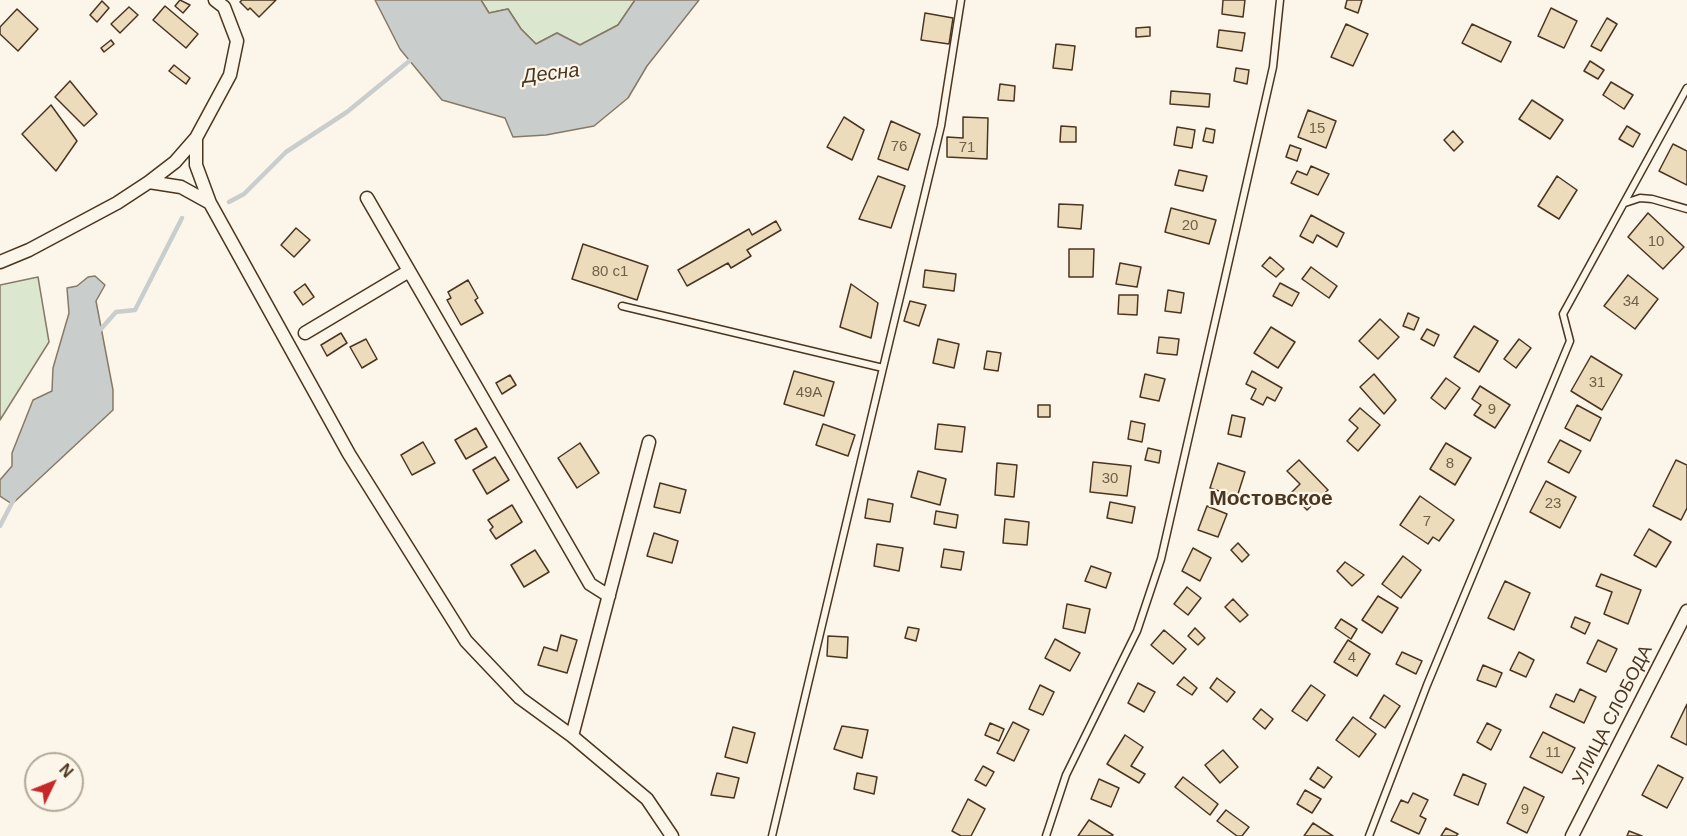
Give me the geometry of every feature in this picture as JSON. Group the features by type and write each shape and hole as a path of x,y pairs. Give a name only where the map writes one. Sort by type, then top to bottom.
{"street":[{"path":"0,262 98,213 149,182 175,162 196,138 230,75 237,41 224,8 215,0"},
{"path":"196,138 196,165 210,203 349,454 466,641 520,698 573,736 647,799 672,836"},
{"path":"149,182 181,188 210,203"},
{"path":"367,198 590,584 609,596"},
{"path":"305,333 409,271"},
{"path":"573,736 649,441"},
{"name":"УЛИЦА СЛОБОДА","path":"1572,836 1687,611"}],"lane":[{"path":"772,836 941,126 961,0"},
{"path":"1046,836 1065,775 1137,631 1161,559 1273,67 1280,0"},
{"path":"1369,836 1432,674 1570,341 1563,314 1687,88"},
{"path":"1621,206 1629,200 1640,198 1687,209"},
{"path":"622,306 882,368"}],"green space":[{"path":"481,0 635,0 618,25 580,45 557,33 536,44 521,29 508,9 489,13"},
{"path":"38,277 49,342 0,420 0,285"}],"water":[{"name":"Десна","path":"375,0 481,0 489,13 508,9 521,29 536,44 557,33 580,45 618,25 635,0 699,0 647,66 628,98 594,126 546,135 513,137 505,118 442,100 400,49"},
{"path":"95,276 105,285 96,301 113,390 113,410 12,504 0,496 0,480 12,466 12,453 33,400 52,391 53,368 69,313 67,288 77,286 88,277"}],"building":[{"path":"180,0 190,5 183,13 175,6"},
{"path":"242,0 276,0 259,17 240,2"},
{"path":"1223,0 1245,0 1243,17 1222,14"},
{"path":"1347,0 1362,0 1358,13 1345,8"},
{"path":"102,1 109,8 97,22 90,15"},
{"path":"165,6 198,34 186,48 153,20"},
{"path":"129,7 138,15 120,33 111,24"},
{"path":"1551,8 1577,21 1564,48 1538,36"},
{"path":"17,9 38,29 18,51 0,34 0,27"},
{"path":"925,13 953,18 949,44 921,40"},
{"path":"1607,18 1617,24 1601,51 1591,46"},
{"path":"1346,24 1368,34 1353,66 1331,57"},
{"path":"1472,24 1511,42 1501,62 1462,43"},
{"path":"1150,27 1150,36 1136,37 1136,28"},
{"path":"1219,30 1245,33 1242,51 1217,47"},
{"path":"111,40 114,44 104,52 101,48"},
{"path":"1056,44 1075,46 1072,70 1053,68"},
{"path":"1590,61 1604,70 1598,79 1584,71"},
{"path":"174,65 190,78 186,84 169,71"},
{"path":"1236,68 1249,70 1247,84 1234,81"},
{"path":"70,81 97,114 84,126 55,97"},
{"path":"1611,82 1633,95 1624,109 1603,95"},
{"path":"1000,84 1015,86 1014,101 998,100"},
{"path":"1171,91 1210,94 1209,107 1170,104"},
{"path":"1532,100 1563,120 1550,139 1519,119"},
{"path":"51,105 77,141 56,171 22,134"},
{"path":"1308,110 1336,121 1326,148 1298,137"},
{"path":"844,117 864,130 852,160 827,147"},
{"path":"963,117 988,118 987,159 947,157 947,137 963,138"},
{"path":"891,121 920,134 908,170 878,159"},
{"path":"1061,126 1076,127 1076,142 1060,142"},
{"path":"1627,126 1640,134 1633,147 1619,139"},
{"path":"1177,127 1195,130 1192,148 1174,145"},
{"path":"1206,128 1215,130 1213,143 1203,141"},
{"path":"1453,131 1463,142 1454,151 1444,140"},
{"path":"1673,144 1687,151 1687,185 1659,171"},
{"path":"1290,145 1301,149 1297,161 1286,157"},
{"path":"1311,166 1329,174 1318,195 1291,183 1297,171 1307,175"},
{"path":"1179,170 1207,176 1203,191 1175,185"},
{"path":"878,176 905,186 891,228 859,219"},
{"path":"1557,176 1577,190 1559,219 1538,206"},
{"path":"1059,204 1083,205 1081,229 1058,227"},
{"path":"1171,208 1216,220 1209,244 1165,232"},
{"path":"1648,213 1684,247 1663,269 1628,237"},
{"path":"1311,215 1344,233 1337,247 1317,235 1313,243 1300,236"},
{"path":"776,221 781,230 747,250 751,256 731,268 728,263 687,286 678,270 749,229 752,235"},
{"path":"296,228 310,240 294,257 281,245"},
{"path":"583,244 648,266 637,300 572,279"},
{"path":"1069,249 1094,249 1093,277 1069,277"},
{"path":"1270,257 1284,269 1276,277 1262,266"},
{"path":"1120,263 1141,267 1137,287 1116,284"},
{"path":"1311,267 1337,286 1329,298 1302,279"},
{"path":"925,270 956,274 954,291 923,287"},
{"path":"1628,275 1658,299 1635,329 1604,306"},
{"path":"468,280 478,298 475,300 483,313 461,325 447,300 451,298 448,292"},
{"path":"1280,283 1299,293 1292,306 1273,296"},
{"path":"305,284 314,297 303,305 294,292"},
{"path":"851,284 878,303 871,338 840,327"},
{"path":"1168,290 1184,293 1181,313 1165,311"},
{"path":"1119,295 1138,295 1137,315 1118,314"},
{"path":"910,301 926,305 919,326 904,321"},
{"path":"1408,313 1419,318 1414,330 1403,326"},
{"path":"1380,319 1399,337 1378,359 1359,341"},
{"path":"1474,326 1498,341 1479,372 1454,357"},
{"path":"1271,327 1295,342 1278,368 1254,353"},
{"path":"1427,329 1439,335 1434,346 1421,339"},
{"path":"341,333 347,343 327,356 321,345"},
{"path":"1159,337 1179,339 1177,355 1157,353"},
{"path":"366,339 377,359 362,368 350,347"},
{"path":"938,339 959,344 954,368 933,363"},
{"path":"1519,339 1531,348 1516,368 1504,359"},
{"path":"987,351 1001,353 998,371 984,369"},
{"path":"1591,356 1622,375 1602,410 1571,391"},
{"path":"794,371 834,382 824,416 784,404"},
{"path":"1252,371 1282,388 1275,401 1267,397 1263,405 1251,399 1256,389 1246,384"},
{"path":"1145,374 1165,379 1159,401 1140,397"},
{"path":"1374,374 1396,400 1384,414 1360,387"},
{"path":"510,375 516,385 502,394 496,383"},
{"path":"1446,378 1460,388 1445,409 1431,398"},
{"path":"1480,386 1510,405 1495,428 1474,415 1481,405 1472,399"},
{"path":"1038,405 1050,405 1050,417 1038,417"},
{"path":"1577,405 1601,418 1590,441 1565,428"},
{"path":"1360,408 1380,425 1358,451 1347,441 1358,428 1349,420"},
{"path":"1232,415 1245,418 1241,437 1228,434"},
{"path":"1131,421 1145,424 1142,442 1128,439"},
{"path":"823,424 855,435 848,456 816,445"},
{"path":"938,424 965,427 962,452 935,449"},
{"path":"476,428 487,447 466,459 455,440"},
{"path":"1560,440 1581,451 1569,473 1548,462"},
{"path":"423,442 435,463 412,475 401,455"},
{"path":"580,443 599,473 577,488 558,458"},
{"path":"1446,443 1471,458 1455,485 1430,469"},
{"path":"1148,448 1161,451 1159,463 1145,460"},
{"path":"495,457 509,480 487,494 473,470"},
{"path":"1299,460 1328,490 1307,510 1291,493 1300,484 1287,471"},
{"path":"1676,460 1687,465 1687,508 1681,520 1653,506"},
{"path":"1093,462 1131,466 1127,496 1090,492"},
{"path":"997,463 1017,465 1014,497 995,495"},
{"path":"1218,463 1245,472 1237,497 1210,488"},
{"path":"918,471 946,479 940,505 911,497"},
{"path":"1546,481 1576,497 1560,528 1530,512"},
{"path":"660,483 686,490 680,513 654,507"},
{"path":"1420,496 1454,520 1439,541 1433,537 1428,544 1400,525"},
{"path":"868,499 893,504 890,522 865,518"},
{"path":"1110,502 1135,507 1132,523 1107,518"},
{"path":"512,505 522,522 496,539 490,530 493,527 488,520"},
{"path":"1207,506 1227,514 1218,537 1198,530"},
{"path":"936,511 958,515 956,528 934,524"},
{"path":"1005,519 1029,522 1027,545 1003,543"},
{"path":"1649,529 1671,542 1656,567 1634,555"},
{"path":"654,533 678,541 672,563 647,556"},
{"path":"1238,543 1249,555 1242,562 1231,550"},
{"path":"877,544 903,548 899,571 874,566"},
{"path":"1193,548 1211,558 1200,581 1182,571"},
{"path":"944,549 964,552 961,570 941,567"},
{"path":"535,550 549,572 524,587 511,565"},
{"path":"1403,556 1421,570 1401,598 1382,584"},
{"path":"1345,562 1364,575 1352,586 1337,571"},
{"path":"1091,566 1111,573 1106,588 1085,581"},
{"path":"1601,574 1641,590 1628,624 1604,614 1612,592 1596,586"},
{"path":"1505,581 1530,593 1514,630 1488,618"},
{"path":"1187,587 1201,598 1188,615 1174,604"},
{"path":"1378,596 1398,608 1382,633 1362,620"},
{"path":"1233,599 1248,615 1240,622 1225,607"},
{"path":"1067,604 1090,609 1085,633 1063,628"},
{"path":"1575,617 1590,623 1585,634 1571,627"},
{"path":"1341,619 1357,629 1351,639 1335,628"},
{"path":"908,627 919,629 916,641 905,638"},
{"path":"1195,628 1205,638 1198,645 1188,636"},
{"path":"1164,630 1186,649 1173,664 1151,645"},
{"path":"561,635 577,640 567,673 538,665 544,647 557,651"},
{"path":"828,636 848,637 847,658 827,656"},
{"path":"1055,639 1080,653 1070,671 1045,658"},
{"path":"1348,640 1370,654 1357,676 1334,662"},
{"path":"1598,640 1617,649 1606,672 1587,663"},
{"path":"1402,652 1422,661 1416,674 1396,664"},
{"path":"1519,652 1534,660 1526,677 1510,670"},
{"path":"1483,665 1502,673 1496,687 1477,680"},
{"path":"1184,677 1197,688 1192,695 1177,685"},
{"path":"1217,678 1235,692 1227,702 1210,688"},
{"path":"1138,683 1155,692 1144,712 1128,703"},
{"path":"1040,685 1054,692 1043,715 1029,709"},
{"path":"1311,685 1325,695 1307,721 1292,711"},
{"path":"1580,689 1596,697 1584,723 1550,707 1556,694 1574,702"},
{"path":"1384,695 1400,706 1385,728 1370,718"},
{"path":"1687,704 1687,745 1671,737"},
{"path":"1261,709 1273,719 1265,729 1253,719"},
{"path":"1353,717 1376,734 1359,757 1336,740"},
{"path":"1013,722 1029,730 1014,761 997,753"},
{"path":"990,723 1004,729 999,741 985,735"},
{"path":"1487,723 1501,730 1491,750 1477,742"},
{"path":"842,726 868,730 862,758 834,749"},
{"path":"733,727 755,733 747,763 725,757"},
{"path":"1543,732 1575,748 1562,773 1530,757"},
{"path":"1125,735 1143,747 1131,766 1145,774 1139,783 1107,764"},
{"path":"1223,750 1238,767 1220,783 1205,765"},
{"path":"1658,765 1683,778 1667,808 1642,795"},
{"path":"983,766 994,772 986,786 975,780"},
{"path":"1318,767 1332,777 1324,788 1310,779"},
{"path":"717,773 739,778 734,798 711,795"},
{"path":"857,773 877,777 874,794 854,789"},
{"path":"1463,774 1486,784 1478,805 1454,795"},
{"path":"1183,777 1218,804 1210,815 1175,787"},
{"path":"1099,779 1119,788 1111,807 1091,799"},
{"path":"1524,787 1544,797 1527,833 1507,823"},
{"path":"1305,790 1321,799 1312,813 1297,804"},
{"path":"1413,793 1428,800 1420,816 1426,819 1419,834 1391,821 1401,800 1408,803"},
{"path":"968,799 985,809 971,836 961,836 952,831"},
{"path":"1226,810 1249,827 1242,836 1237,836 1217,821"},
{"path":"1089,820 1113,835 1078,836"},
{"path":"1313,823 1333,836 1304,836"},
{"path":"1446,828 1458,834 1441,836"},
{"path":"1629,831 1642,836 1627,836"}],"waterway":[{"path":"229,202 244,194 286,152 347,112 413,58"},
{"path":"100,330 116,312 135,310 182,218"},
{"path":"0,526 14,499"}],"district":[{"name":"Мостовское","path":"1271,499"}]}
